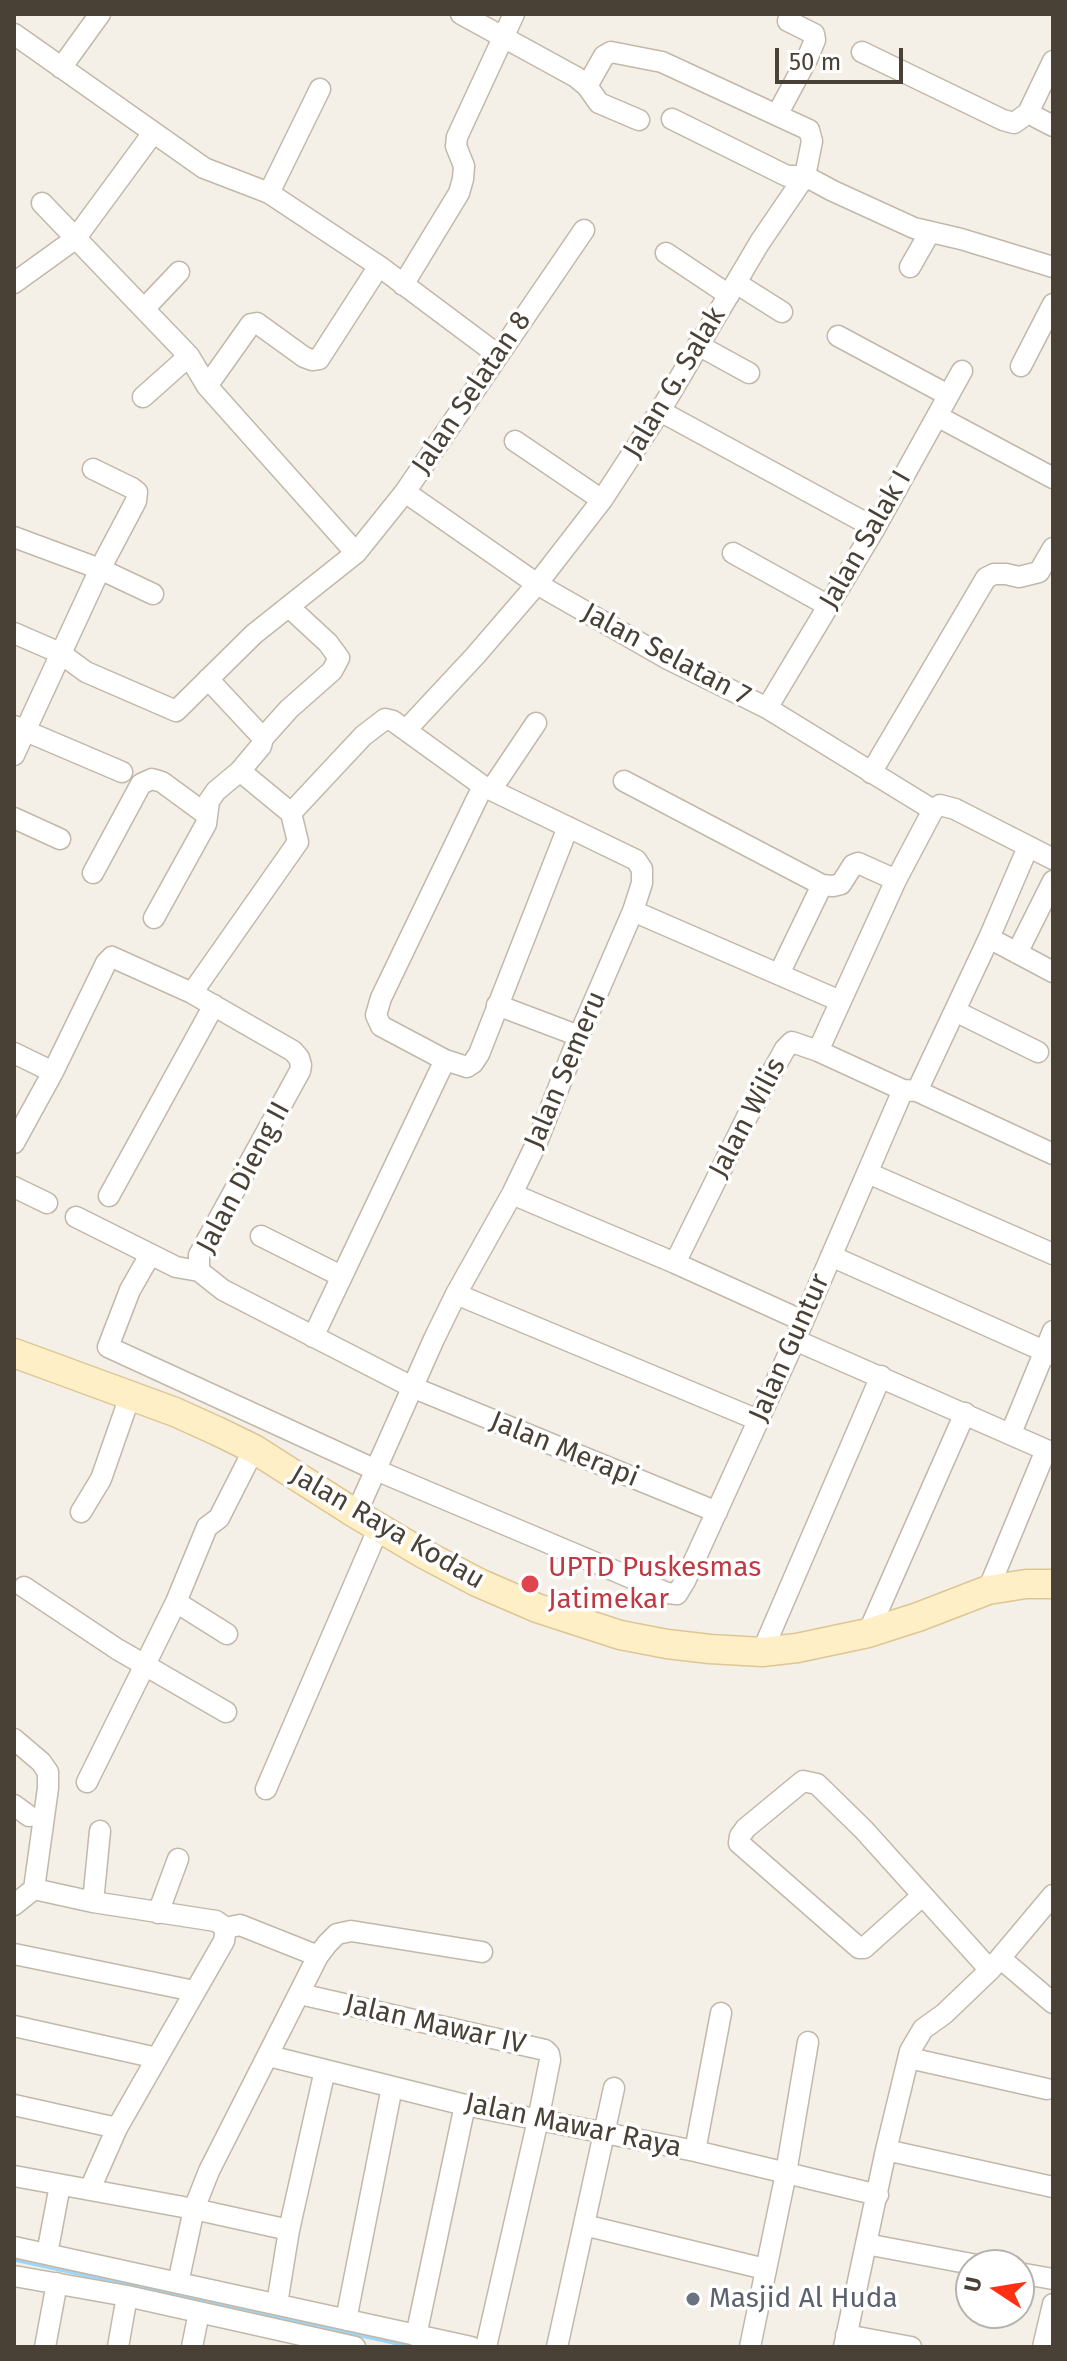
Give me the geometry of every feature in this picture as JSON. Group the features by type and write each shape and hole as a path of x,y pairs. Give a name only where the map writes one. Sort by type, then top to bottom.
{"street":[{"path":"61,68 100,14"},
{"path":"461,14 576,77 599,103 639,120"},
{"path":"403,285 459,193 464,166 456,146 457,137 514,14"},
{"path":"777,115 815,40 814,34 788,21"},
{"path":"14,34 204,168 269,193 379,266 498,355"},
{"path":"587,86 604,56 611,52 662,62 809,130 812,141 805,176"},
{"path":"862,52 1014,123 1028,113 1053,61"},
{"path":"269,193 320,89"},
{"path":"1028,113 1053,126"},
{"path":"672,119 787,176 805,176 903,223 1053,267"},
{"path":"14,283 75,239 153,133"},
{"name":"Jalan G. Salak","path":"406,730 537,584 602,500 660,411 760,242 805,176"},
{"path":"42,203 189,356 207,386 356,553"},
{"name":"Jalan Selatan 8","path":"60,653 86,672 176,711 254,634 356,553 405,492 584,230"},
{"path":"910,267 930,232"},
{"path":"666,253 782,312"},
{"path":"207,386 251,324 262,325 304,357 319,359 379,266"},
{"path":"144,309 179,272"},
{"path":"1021,366 1053,304"},
{"path":"838,336 948,395"},
{"path":"698,345 749,373"},
{"path":"143,397 189,356"},
{"name":"Jalan Salak I","path":"767,708 875,528 962,371"},
{"path":"660,411 875,528"},
{"path":"937,416 1053,478"},
{"path":"515,441 602,500"},
{"path":"14,755 20,728 136,501 137,492 132,488 93,469"},
{"name":"Jalan Selatan 7","path":"405,492 537,584 668,659 767,708 933,810"},
{"path":"14,537 100,569 153,594"},
{"path":"871,773 986,578 994,574 1019,577 1039,572 1053,548"},
{"path":"733,553 827,605"},
{"path":"154,918 185,858 202,833 209,801 216,791 240,771 261,746 263,738 289,709 332,671 339,658 328,643 289,607"},
{"path":"14,633 60,653"},
{"path":"208,679 263,738"},
{"path":"291,813 376,725 385,719 406,730"},
{"path":"536,723 487,788 381,998 376,1015 381,1026 445,1060 467,1067 473,1063 568,827"},
{"path":"20,728 122,772"},
{"name":"Jalan Semeru","path":"266,1789 368,1521 376,1470 456,1294 537,1142 642,883 642,869 636,860 487,788 406,730"},
{"path":"192,993 298,842 291,813 240,771"},
{"path":"93,873 141,784 152,779 162,782 207,815"},
{"path":"624,781 822,885 841,884 853,865 858,863 896,880"},
{"path":"818,1051 896,880 933,810 940,805 955,809 1053,859"},
{"path":"14,818 60,839"},
{"name":"Jalan Guntur","path":"376,1470 667,1593 677,1594 717,1512 868,1173 955,1011 1028,847"},
{"path":"1017,953 1053,881"},
{"path":"779,974 822,885"},
{"path":"633,911 840,1001"},
{"path":"989,938 1053,972"},
{"name":"Jalan Dieng II","path":"53,1072 106,963 112,957 192,993 293,1051 299,1058 300,1071 199,1255 199,1271 223,1290 412,1387"},
{"path":"109,1196 214,1005"},
{"path":"497,1005 579,1036"},
{"path":"955,1011 1038,1052"},
{"name":"Jalan Wilis","path":"675,1263 720,1169 785,1049 792,1042 1053,1154"},
{"path":"14,1053 53,1072 14,1143"},
{"path":"313,1337 445,1060"},
{"path":"868,1173 1053,1254"},
{"path":"14,1187 47,1203"},
{"path":"512,1194 675,1263 881,1376 1050,1451 988,1590"},
{"path":"76,1217 176,1267 199,1271"},
{"path":"261,1236 341,1276"},
{"path":"150,1255 130,1290 108,1347 376,1470"},
{"path":"831,1256 1049,1353"},
{"path":"456,1294 758,1420"},
{"path":"1011,1433 1049,1353 1053,1331"},
{"name":"Jalan Raya Kodau","path":"14,1353 175,1412 254,1449 368,1521 479,1583 537,1608 620,1635 667,1644 762,1652 868,1633 988,1590 1026,1584 1053,1584"},
{"path":"762,1652 881,1376"},
{"name":"Jalan Merapi","path":"412,1387 717,1512"},
{"path":"81,1512 101,1479 130,1396"},
{"path":"868,1633 965,1413"},
{"path":"87,1782 176,1602 207,1527 219,1518 254,1449"},
{"path":"24,1587 117,1649 226,1712"},
{"path":"176,1602 227,1634"},
{"path":"14,1739 48,1772 34,1889 14,1905"},
{"path":"922,1896 864,1948 859,1948 739,1843 741,1832 803,1781 817,1784 864,1830 922,1896 995,1964 1053,2003"},
{"path":"93,1902 100,1831"},
{"path":"158,1913 178,1859"},
{"path":"34,1889 93,1902 216,1921 226,1928 240,1925 318,1956"},
{"path":"911,2347 845,2341 910,2051 923,2029 944,2014 995,1964 1053,1895"},
{"path":"90,2189 117,2128 224,1941 226,1928"},
{"path":"178,2283 194,2209 209,2171 318,1956 337,1934 351,1931 482,1952"},
{"path":"14,1954 194,1991"},
{"name":"Jalan Mawar IV","path":"300,1994 545,2050 550,2060 538,2120"},
{"path":"695,2151 721,2013"},
{"path":"14,2026 157,2058"},
{"path":"750,2347 786,2173 808,2042"},
{"name":"Jalan Mawar Raya","path":"269,2056 465,2105 695,2151 878,2195"},
{"path":"909,2058 1047,2089"},
{"path":"277,2304 289,2230 325,2070"},
{"path":"346,2320 392,2087"},
{"path":"557,2347 614,2088"},
{"path":"14,2105 117,2128"},
{"path":"416,2336 465,2105"},
{"path":"486,2347 538,2120"},
{"path":"886,2150 1053,2187"},
{"path":"14,2176 289,2230"},
{"path":"47,2254 60,2185"},
{"path":"584,2225 765,2269"},
{"path":"866,2244 955,2261"},
{"path":"14,2247 471,2347"},
{"path":"14,2276 127,2296 355,2347"},
{"path":"45,2347 57,2283"},
{"path":"118,2347 127,2296"},
{"path":"1043,2347 1053,2304"},
{"path":"192,2347 199,2312"}],"waterway":[{"path":"14,2259 416,2347"}],"place":[{"name":"UPTD Puskesmas Jatimekar","path":"530,1584"},
{"name":"Masjid Al Huda","path":"693,2299"}]}
